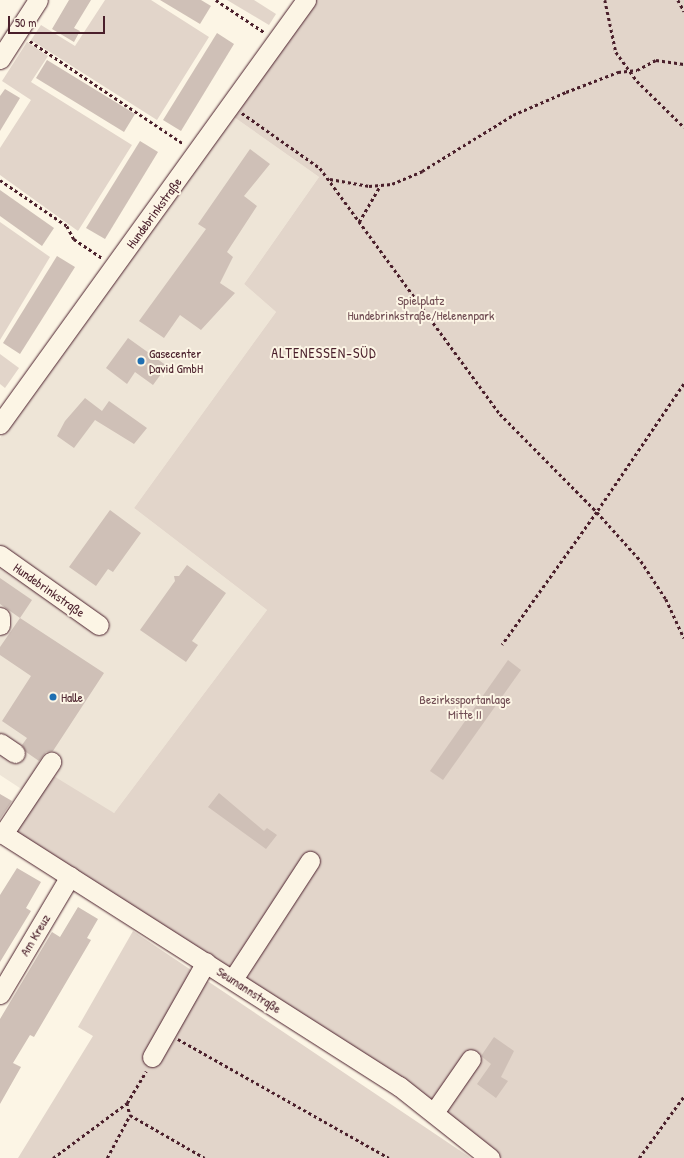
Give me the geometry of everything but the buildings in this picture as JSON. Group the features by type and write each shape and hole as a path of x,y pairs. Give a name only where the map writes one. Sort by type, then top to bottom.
{"street":[{"path":"0,59 38,0"},
{"name":"Hundebrinkstraße","path":"0,424 198,154 306,0"},
{"name":"Hundebrinkstraße","path":"0,555 99,625"},
{"path":"0,617 0,625"},
{"path":"2,833 51,762"},
{"name":"Seumannstraße","path":"2,833 233,979 435,1111 490,1158"},
{"path":"233,979 310,861"},
{"name":"Am Kreuz","path":"0,994 70,876"},
{"path":"152,1057 206,962"},
{"path":"435,1111 470,1059"}],"path":[{"path":"216,0 277,41"},
{"path":"604,0 610,34 616,52 631,71 684,126"},
{"path":"678,0 684,12"},
{"path":"18,33 198,154"},
{"path":"330,179 380,186 422,171 513,115 618,72 631,71 656,60 684,64"},
{"path":"232,106 320,168 330,179 359,223 500,414 597,512 645,567 684,638"},
{"path":"0,180 67,226 74,239 115,266"},
{"path":"359,223 380,186"},
{"path":"502,645 597,512 684,384"},
{"path":"165,1032 389,1158"},
{"path":"53,1158 127,1103 152,1057"},
{"path":"639,1158 684,1096"},
{"path":"107,1158 130,1115 127,1103"},
{"path":"130,1115 205,1158"}],"shaded area":[{"path":"231,115 319,177 244,284 276,312 134,508 267,610 114,813 26,792 0,775 0,438"}],"green space":[{"path":"105,0 151,0 209,37 157,120 31,40 41,25 75,46"},
{"path":"227,0 254,0 276,14 269,25"},
{"path":"309,0 684,0 684,1158 493,1158 11,837 52,775 114,813 267,610 134,508 276,312 244,284 319,177 231,115"},
{"path":"27,42 48,56 31,82 132,145 78,231 0,175 0,148 31,100 2,81"},
{"path":"0,222 50,257 0,340"},
{"path":"0,354 19,368 5,388 0,384"},
{"path":"133,931 470,1158 18,1158 93,1036 78,1027"}],"place":[{"name":"Gasecenter David GmbH","path":"141,361"},
{"name":"Halle","path":"53,697"}],"district":[{"name":"ALTENESSEN-SÜD","path":"324,353"}],"park label":[{"name":"Spielplatz Hundebrinkstraße/Helenenpark","path":"421,308"},
{"name":"Bezirkssportanlage Mitte II","path":"465,708"}]}
